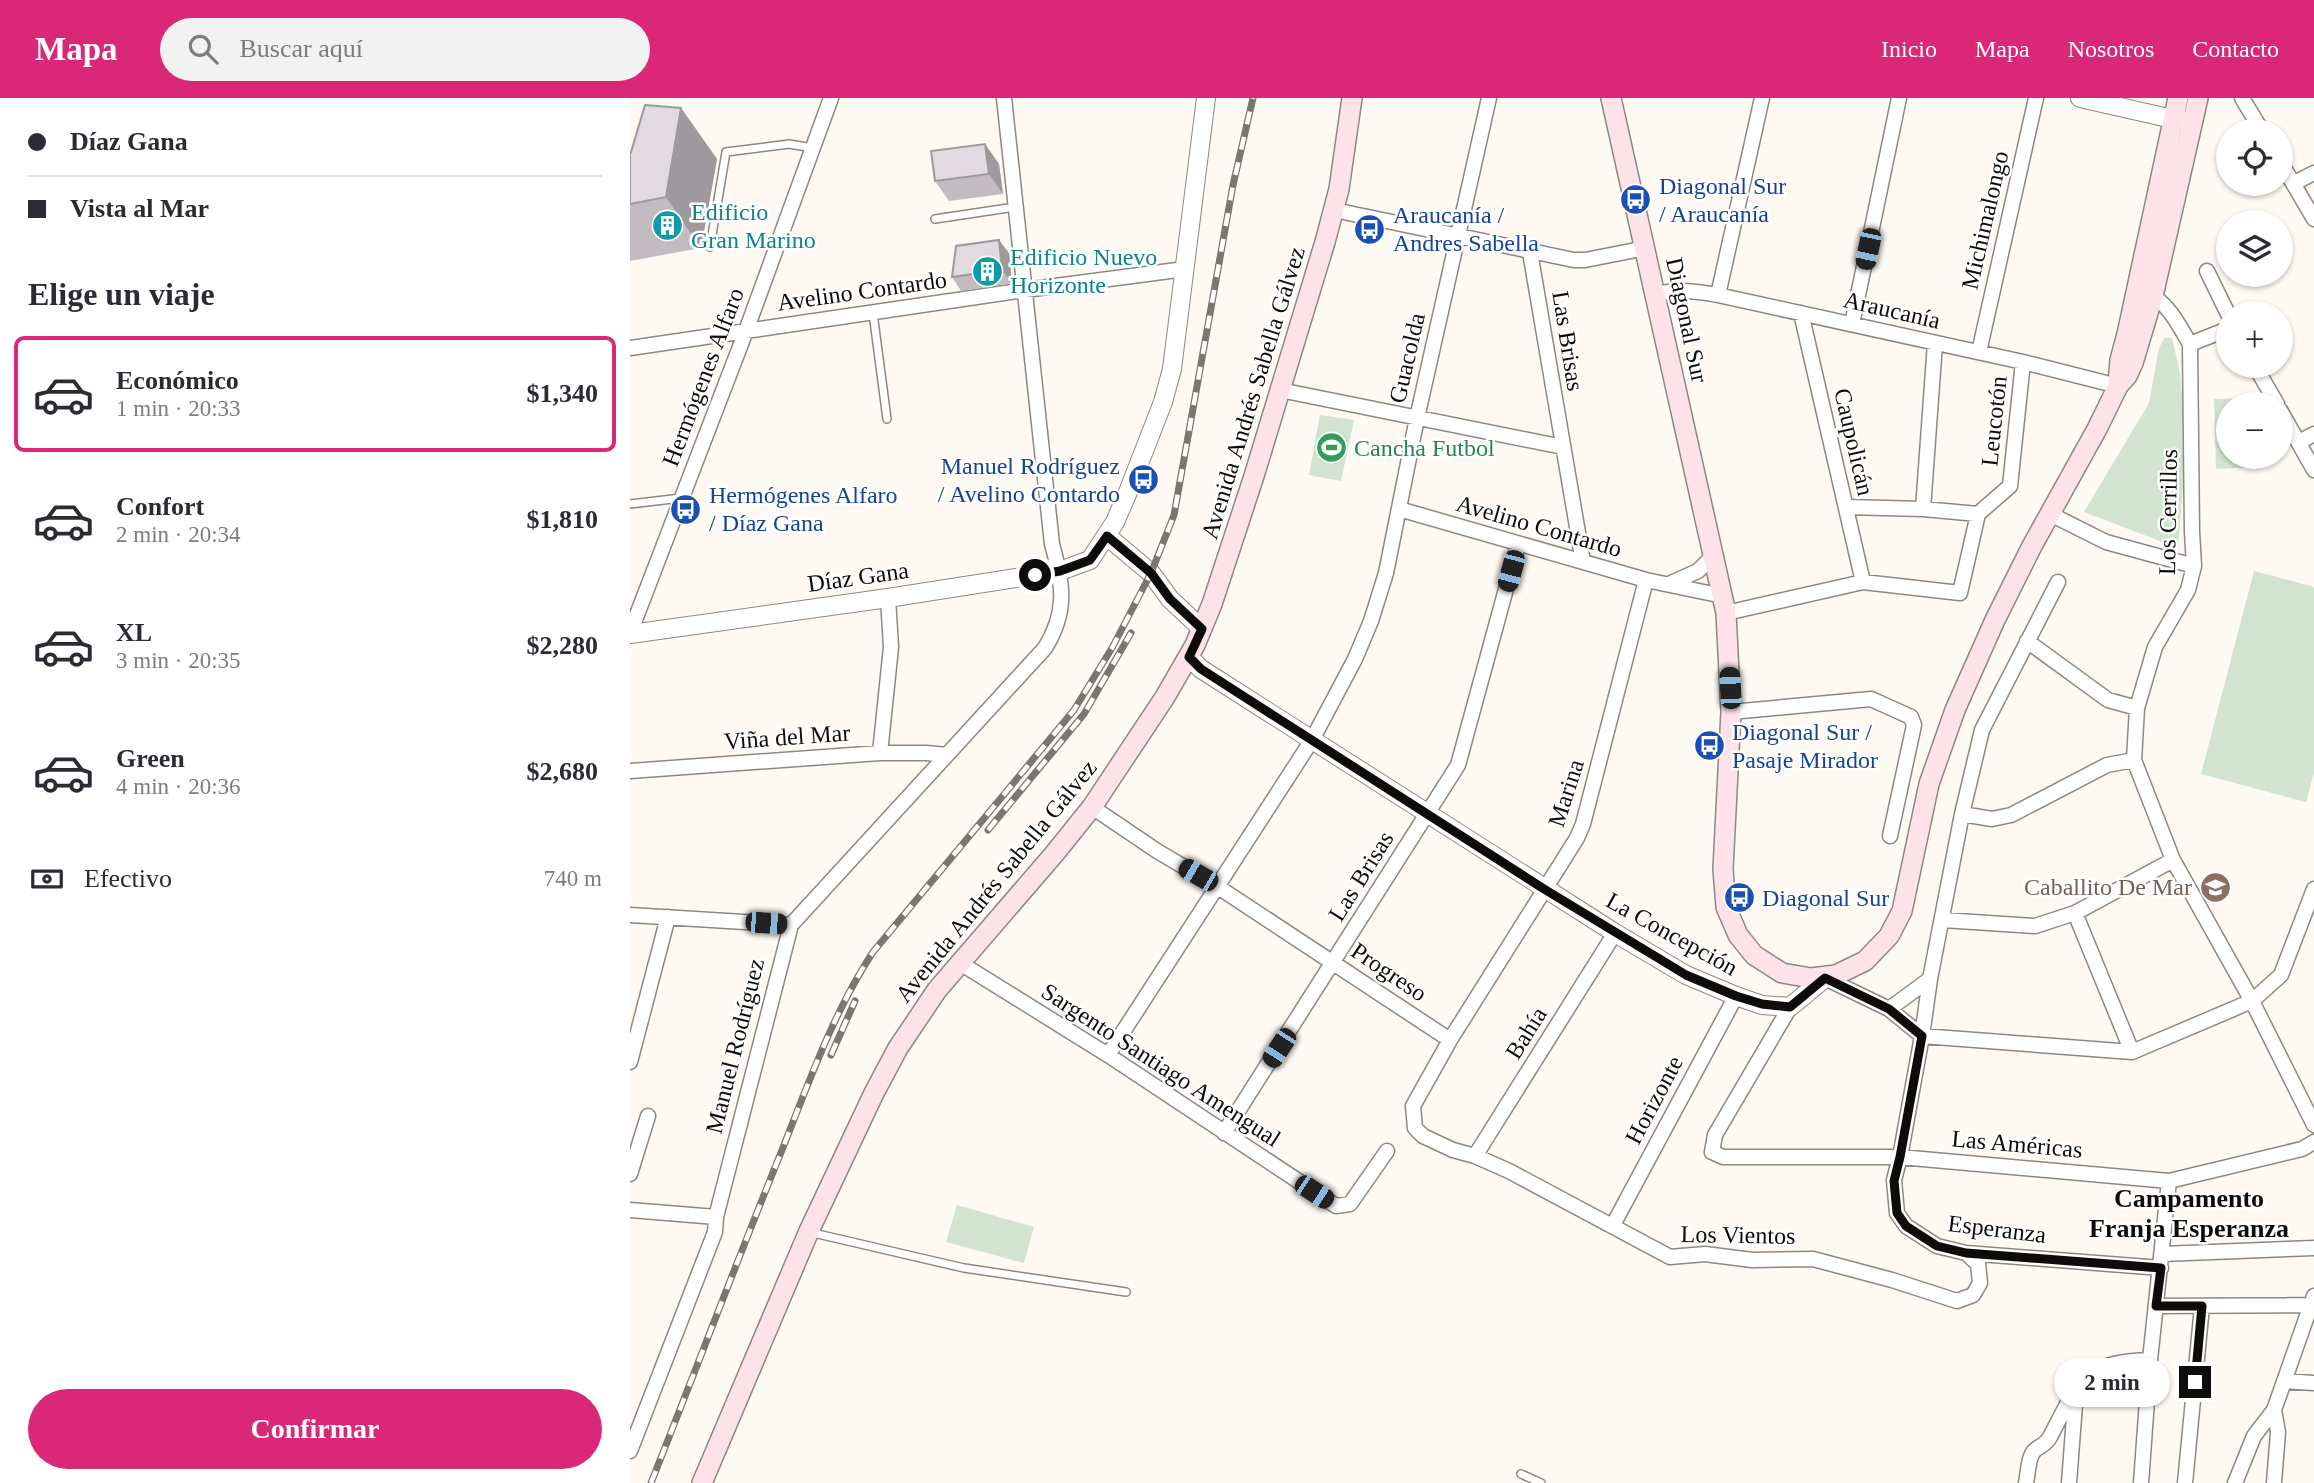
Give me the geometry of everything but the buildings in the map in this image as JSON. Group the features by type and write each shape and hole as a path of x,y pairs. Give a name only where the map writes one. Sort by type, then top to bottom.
{"main road":[{"name":"Avenida Andrés Sabella Gálvez","path":"702,1483 809,1231 887,1068 911,1027 960,962 1092,807 1189,657 1202,629 1254,475 1334,210 1352,98"},
{"name":"Diagonal Sur","path":"1611,98 1725,605 1731,712 1723,887 1726,907 1734,926 1754,954 1782,973 1825,978"},
{"path":"1825,978 1847,972 1865,961 1882,945 1895,926 1906,899 1929,784 1944,738 1995,620 2118,386 2133,363 2178,98"},
{"path":"2145,293 2198,98"}],"street":[{"name":"Hermógenes Alfaro","path":"630,633 746,331 831,98"},
{"name":"Manuel Rodríguez","path":"630,1451 715,1232 716,1217 791,925 1045,648 1054,634 1063,595 1060,571 1052,544 1004,98"},
{"path":"1202,629 1170,599 1151,573 1107,536 1128,492 1163,402 1172,369 1206,98"},
{"name":"Guacolda","path":"1108,1055 1312,740 1355,659 1371,621 1386,573 1417,418 1489,98"},
{"path":"1718,295 1762,98"},
{"path":"1852,324 1899,98"},
{"name":"Michimalongo","path":"1979,352 2036,98"},
{"path":"2080,98 2192,124"},
{"path":"2242,98 2255,119"},
{"path":"2314,173 2294,183 2314,219"},
{"path":"1334,210 1531,253 1585,260 1646,248"},
{"name":"Las Brisas","path":"1531,253 1583,562"},
{"name":"Avelino Contardo","path":"630,348 1185,269"},
{"path":"2207,271 2222,301"},
{"name":"Araucanía","path":"1656,294 1691,290 1718,295 2023,362 2118,386"},
{"path":"2145,293 2173,317 2190,344 2216,334"},
{"name":"Caupolicán","path":"1801,313 1863,582"},
{"path":"1923,509 1935,343"},
{"name":"Los Cerrillos","path":"2190,344 2194,566 2188,590 2155,647 2137,708 2134,760 2174,860 2252,1001 2314,1125"},
{"name":"Leucotón","path":"1978,514 2010,486 2023,362"},
{"path":"1280,390 1563,447"},
{"path":"2293,432 2314,470"},
{"path":"2299,442 2314,434"},
{"path":"1846,507 1978,514"},
{"name":"Avelino Contardo","path":"1399,509 1518,545 1668,584 1725,605 1863,582 1961,593 1978,514"},
{"path":"2050,514 2106,542 2194,566"},
{"name":"Díaz Gana","path":"630,633 888,598 1060,571 1090,560 1107,536"},
{"name":"Las Brisas","path":"1224,1133 1458,765 1518,545"},
{"path":"1668,584 1692,575 1714,555"},
{"name":"Marina","path":"1413,1107 1450,1040 1577,838 1588,811 1646,580"},
{"path":"1900,1157 1930,979 1962,814 1982,730 2058,582"},
{"path":"880,754 891,646 888,598"},
{"path":"2026,641 2108,699 2137,708"},
{"name":"La Concepción","path":"1189,657 1201,669 1544,889 1686,975 1736,996 1762,1004 1790,1007"},
{"path":"1731,712 1871,699 1911,718 1914,725 1890,836"},
{"name":"Viña del Mar","path":"630,771 880,754 947,755"},
{"path":"1962,814 1992,819 2011,815 2107,765 2134,760"},
{"name":"Progreso","path":"1092,807 1450,1040"},
{"path":"1943,920 2035,926 2075,913 2174,860"},
{"path":"1790,1007 1825,978 1889,1009 1922,1036 2132,1052 2252,1001 2281,975 2314,889"},
{"path":"2075,913 2132,1052"},
{"path":"630,915 791,925"},
{"path":"630,1062 668,917"},
{"name":"Bahía","path":"1475,1156 1615,933"},
{"name":"Sargento Santiago Amengual","path":"960,962 1108,1055 1336,1206 1350,1204 1387,1151"},
{"path":"1889,1009 1930,979"},
{"name":"Horizonte","path":"1613,1225 1736,996"},
{"name":"Las Américas","path":"1790,1007 1716,1135 1712,1153 1723,1157 1900,1157 2169,1181 2302,1149 2314,1142"},
{"name":"Los Vientos","path":"1413,1107 1415,1128 1423,1136 1453,1150 1475,1156 1613,1225 1670,1257 1704,1254 1752,1260 1813,1259 1957,1301 1973,1294 1980,1283 1978,1264 1966,1253"},
{"path":"630,1174 648,1116"},
{"name":"Esperanza","path":"1900,1157 1894,1181 1897,1213 1906,1226 1937,1246 1966,1253 2162,1261 2314,1248"},
{"path":"2141,1483 2150,1360 2169,1181"},
{"path":"630,1210 716,1217"},
{"path":"2156,1306 2312,1301 2274,1410 2254,1436 2235,1483"},
{"path":"2185,1483 2202,1306"},
{"path":"2026,1483 2035,1450 2049,1441 2064,1407 2087,1376 2105,1366 2124,1361 2150,1360"},
{"path":"2284,1381 2314,1383"},
{"path":"2069,1483 2076,1391"},
{"path":"2274,1410 2278,1432 2274,1483"}],"lane":[{"path":"710,247 726,152 789,144 813,148"},
{"path":"936,219 1016,207"},
{"path":"873,312 887,419"},
{"path":"630,504 682,498"},
{"path":"809,1231 964,1268 1126,1292"},
{"path":"1521,1474 1541,1483"}],"green space":[{"path":"2164,338 2172,338 2180,373 2186,449 2178,548 2084,512 2149,403 2159,348"},
{"path":"2214,399 2216,399 2216,469"},
{"name":"Cancha Futbol","path":"1320,415 1354,420 1341,481 1309,475"},
{"path":"2254,571 2314,587 2314,773 2306,802 2201,774"},
{"path":"957,1205 1034,1227 1024,1263 946,1242"}],"railway":[{"path":"651,1483 812,1074 859,975 873,952 1074,710 1112,648 1151,573 1174,515 1233,185 1253,98"},
{"path":"988,830 1084,714 1131,633"},
{"path":"831,1055 855,1001"}],"place":[{"name":"Diagonal Sur / Araucanía","path":"1636,200"},
{"name":"Edificio Gran Marino","path":"668,226"},
{"name":"Araucanía / Andres Sabella","path":"1370,229"},
{"name":"Edificio Nuevo Horizonte","path":"987,271"},
{"name":"Cancha Futbol","path":"1331,448"},
{"name":"Manuel Rodríguez / Avelino Contardo","path":"1143,480"},
{"name":"Hermógenes Alfaro / Díaz Gana","path":"686,509"},
{"name":"Diagonal Sur / Pasaje Mirador","path":"1709,746"},
{"name":"Caballito De Mar","path":"2215,887"},
{"name":"Diagonal Sur","path":"1739,898"}],"district":[{"name":"Campamento Franja Esperanza","path":"2189,1213"}],"route":[{"path":"1035,575 1060,571 1090,560 1107,536 1151,573 1170,599 1202,629 1189,657 1201,669 1615,933 1686,975 1762,1004 1790,1007 1825,978 1889,1009 1922,1036 1894,1181 1897,1213 1906,1226 1937,1246 1966,1253 2161,1268 2156,1306 2202,1306 2195,1382"}]}
